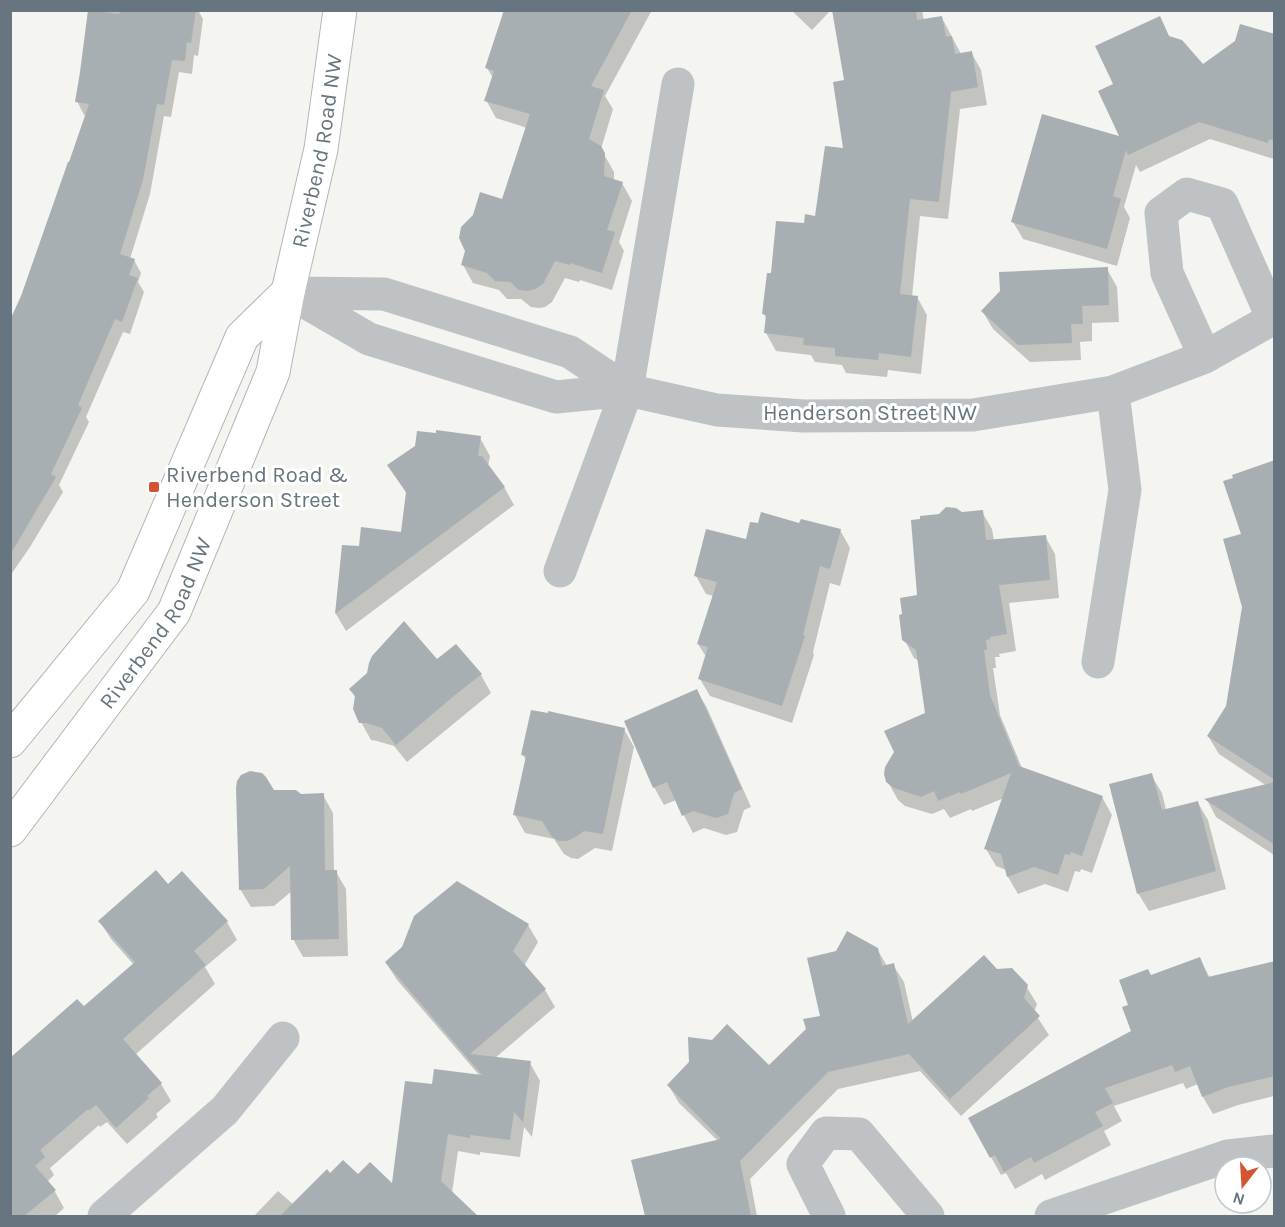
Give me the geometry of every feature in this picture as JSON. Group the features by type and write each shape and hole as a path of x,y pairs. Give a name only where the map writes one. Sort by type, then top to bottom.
{"main road":[{"name":"Riverbend Road NW","path":"10,830 174,612 273,372 288,292 321,149 340,10"},
{"name":"Riverbend Road NW","path":"10,741 134,591 242,337 288,292"}],"street":[{"path":"560,570 627,390 678,84"},
{"name":"Henderson Street NW","path":"288,292 369,339 556,397 627,390 717,410 804,416 973,415 1113,392 1205,357 1274,319 1222,204 1187,194 1161,213 1167,273 1205,357"},
{"name":"Henderson Street NW","path":"288,292 384,294 570,352 627,390"},
{"path":"1098,662 1125,490 1113,392"},
{"path":"104,1216 225,1110 283,1038"},
{"path":"829,1216 803,1164 826,1133 860,1134 928,1216"},
{"path":"1050,1216 1228,1156 1275,1151"}],"building":[{"path":"88,10 119,14 120,10 196,10 191,43 187,42 185,61 172,60 164,105 157,104 143,180 120,254 135,259 129,275 138,278 122,322 115,319 78,405 82,408 51,474 56,477 10,555 10,320 21,296 89,104 75,102"},
{"path":"504,10 632,10 591,86 604,90 589,139 601,146 605,153 604,176 623,182 607,230 615,232 602,273 555,261 543,284 528,291 519,290 510,282 495,281 487,273 461,265 465,251 459,238 461,227 473,215 480,192 502,199 530,114 484,101 494,71 485,68"},
{"path":"832,10 916,10 917,20 942,16 946,37 952,36 955,54 972,51 978,87 951,92 939,202 910,199 900,294 918,296 911,357 879,353 878,360 835,356 835,348 803,345 804,338 764,333 766,315 762,314 767,273 771,273 776,221 804,223 805,214 815,216 825,146 843,148 833,82 844,80"},
{"path":"1160,16 1169,36 1182,40 1203,64 1235,41 1240,24 1275,34 1275,141 1269,139 1268,143 1199,122 1128,155 1126,150 1113,196 1121,199 1107,249 1011,222 1042,114 1119,136 1098,91 1113,84 1095,46"},
{"path":"1108,267 1109,305 1082,306 1083,324 1071,324 1072,343 1018,345 981,311 1000,291 999,272"},
{"path":"436,430 481,436 478,456 482,456 505,487 335,614 342,545 359,546 361,527 401,532 406,492 387,465 415,446 417,431 436,433"},
{"path":"1275,460 1275,780 1207,736 1226,706 1242,607 1223,539 1241,534 1223,481 1233,478 1232,475"},
{"path":"946,507 956,508 962,512 983,510 986,540 1046,535 1050,580 999,585 1007,634 990,637 986,640 987,650 984,650 990,695 1019,766 1103,796 1082,856 1071,852 1070,855 1065,854 1058,875 1034,867 1007,877 1001,854 984,849 1011,773 938,801 934,791 921,797 894,788 886,782 885,767 894,752 884,731 925,713 916,650 902,640 899,615 902,614 900,598 917,595 911,520 920,519 920,516 939,514"},
{"path":"761,512 799,523 801,519 841,529 830,569 820,566 803,635 805,636 782,706 698,679 708,647 697,644 717,582 694,576 706,529 746,539 750,522 758,523"},
{"path":"404,621 437,659 456,644 482,674 396,745 382,728 359,723 353,709 355,696 349,689 367,673 372,656"},
{"path":"697,689 742,789 734,793 728,814 716,818 693,811 682,816 667,782 653,788 624,721"},
{"path":"531,710 548,713 548,711 625,728 603,834 584,831 567,841 559,841 552,837 542,821 513,815 526,756 521,755"},
{"path":"250,771 262,773 274,790 296,790 301,794 324,793 325,870 337,870 339,939 291,940 290,866 264,889 239,890 236,788 241,775"},
{"path":"1152,773 1162,810 1198,801 1216,871 1137,894 1109,784"},
{"path":"1275,782 1275,845 1204,799"},
{"path":"156,870 168,884 182,871 228,921 194,951 206,965 123,1039 162,1083 116,1128 96,1105 88,1109 40,1150 45,1157 35,1166 56,1190 24,1216 10,1216 10,1058 77,999 84,1006 135,962 98,921"},
{"path":"457,881 529,924 513,951 546,989 470,1054 531,1061 523,1122 514,1112 510,1140 470,1135 470,1138 448,1134 441,1181 478,1216 280,1216 327,1169 330,1173 343,1160 358,1174 370,1162 392,1183 405,1081 432,1084 434,1069 482,1075 385,962 402,947 414,916"},
{"path":"847,931 878,948 882,966 894,963 908,1024 984,955 997,969 1012,968 1028,985 1024,998 1040,1016 950,1099 909,1054 828,1072 740,1161 751,1216 645,1216 631,1160 721,1139 667,1085 689,1062 688,1037 712,1040 727,1024 769,1065 806,1029 803,1019 820,1016 807,958 836,951"},
{"path":"1200,957 1208,977 1275,961 1275,1076 1228,1087 1202,1097 1190,1066 1175,1072 1172,1065 1105,1088 1113,1103 1095,1112 1103,1126 1034,1163 1031,1157 1004,1172 995,1155 990,1158 968,1118 1131,1031 1122,1007 1128,1005 1119,980 1148,969 1151,975"}],"place":[{"name":"Riverbend Road & Henderson Street","path":"154,487"}]}
